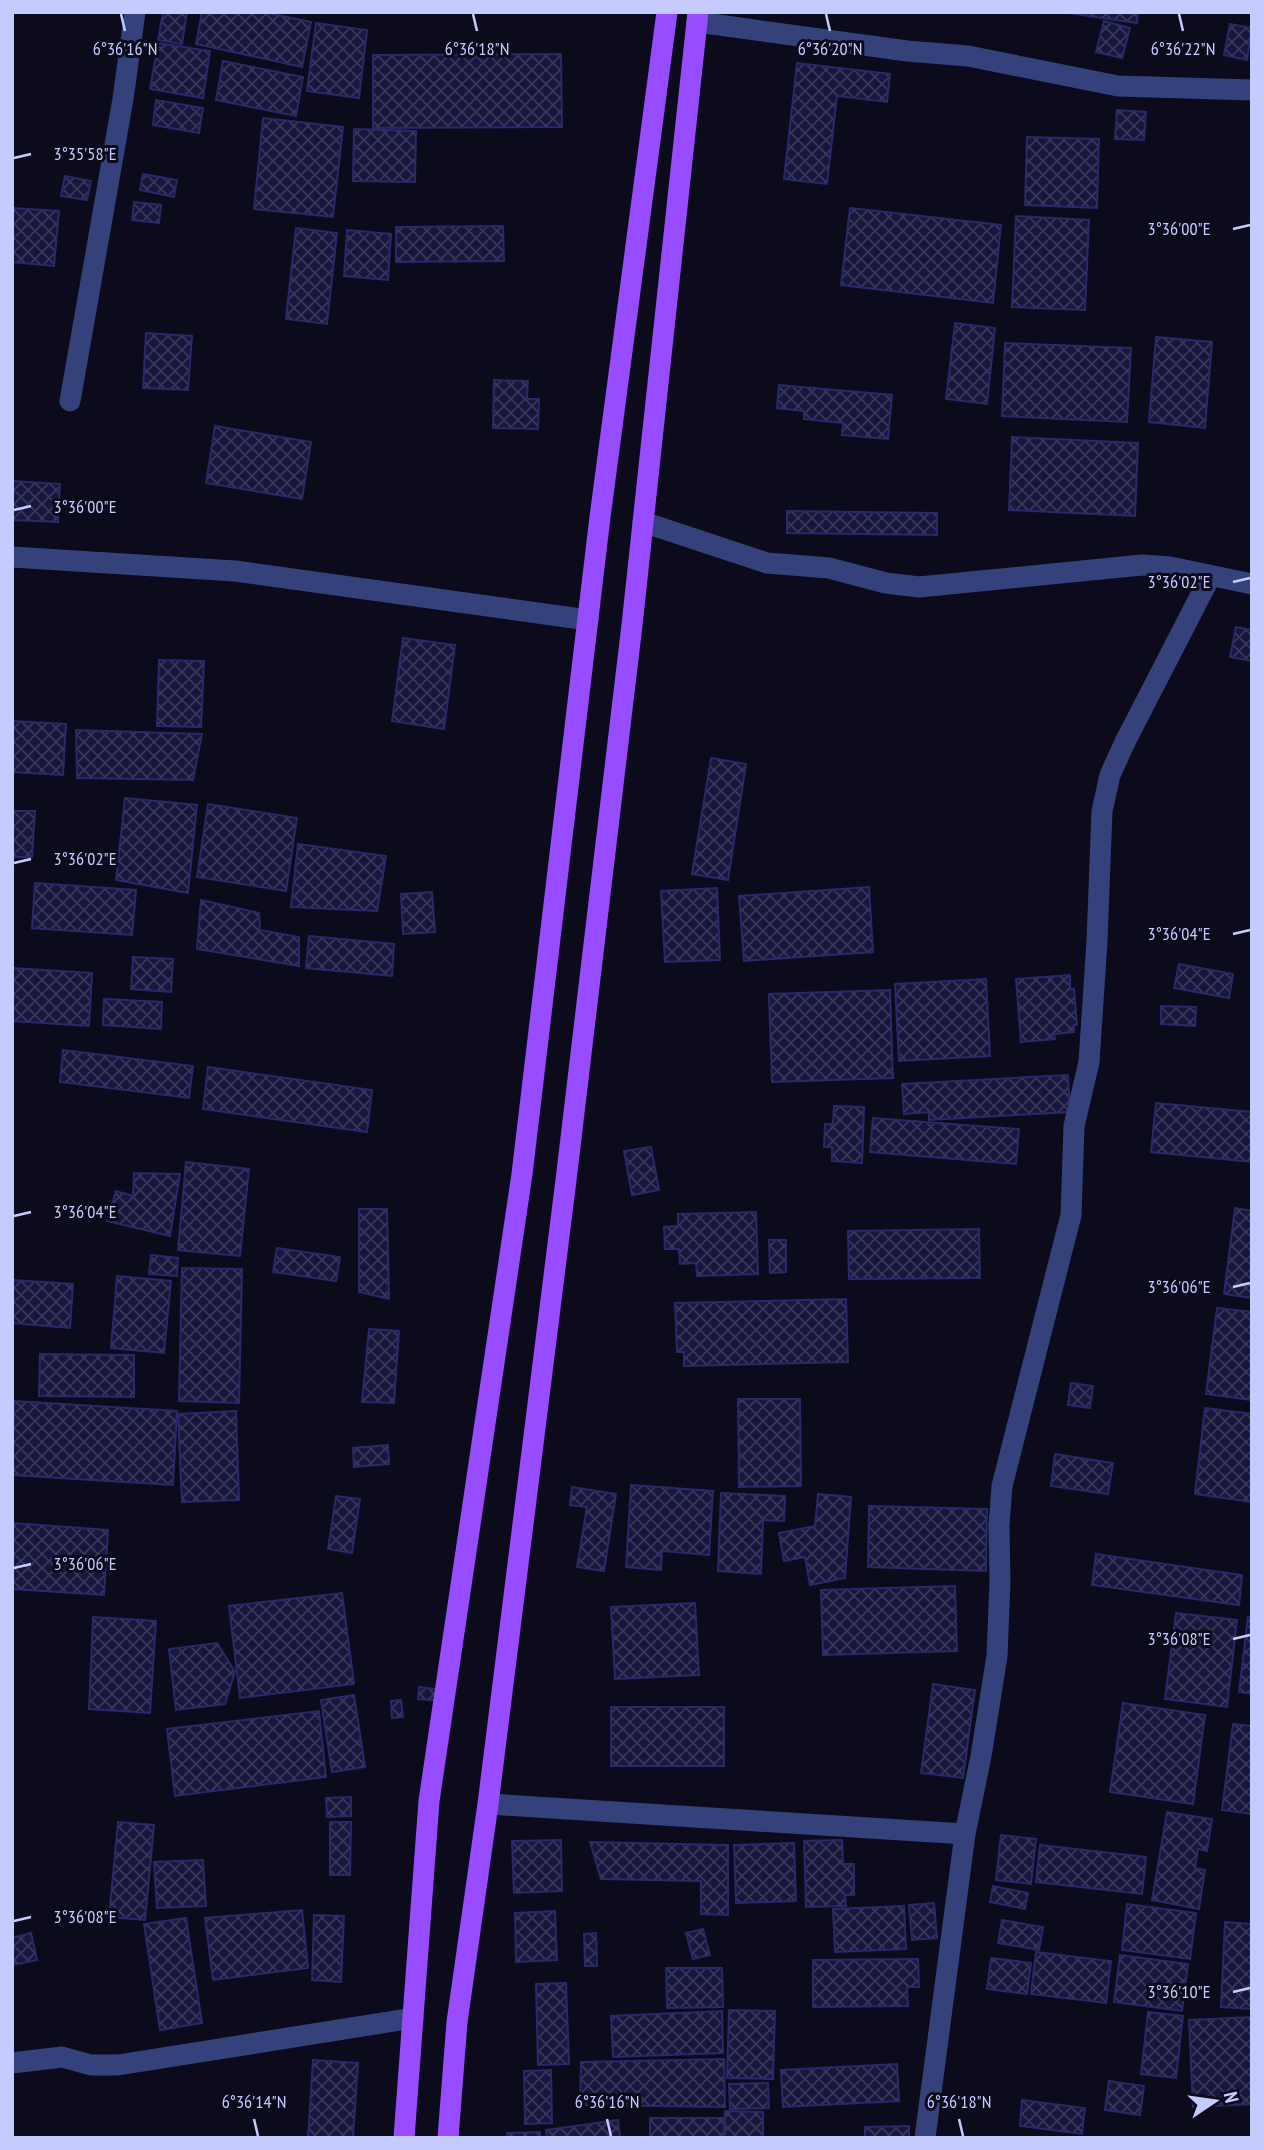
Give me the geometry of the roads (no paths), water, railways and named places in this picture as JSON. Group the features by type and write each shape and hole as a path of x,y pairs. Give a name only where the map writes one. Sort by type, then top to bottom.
{"main road":[{"path":"404,2138 429,1801 522,1174 601,503 667,12"},
{"path":"448,2138 457,2022 488,1804 565,1194 643,522 697,17"}],"street":[{"path":"70,401 123,99 135,12"},
{"path":"697,17 907,51 968,56 1118,86 1252,90"},
{"path":"643,522 767,563 829,568 886,583 919,587 1142,565 1170,567 1252,584"},
{"path":"12,557 235,571 588,620"},
{"path":"925,2138 965,1834 981,1756 996,1656 1002,1486 1071,1215 1074,1126 1091,1035 1102,811 1110,775 1125,742 1210,577"},
{"path":"488,1804 965,1834"},
{"path":"12,2063 62,2057 91,2065 118,2065 413,2018"}]}
